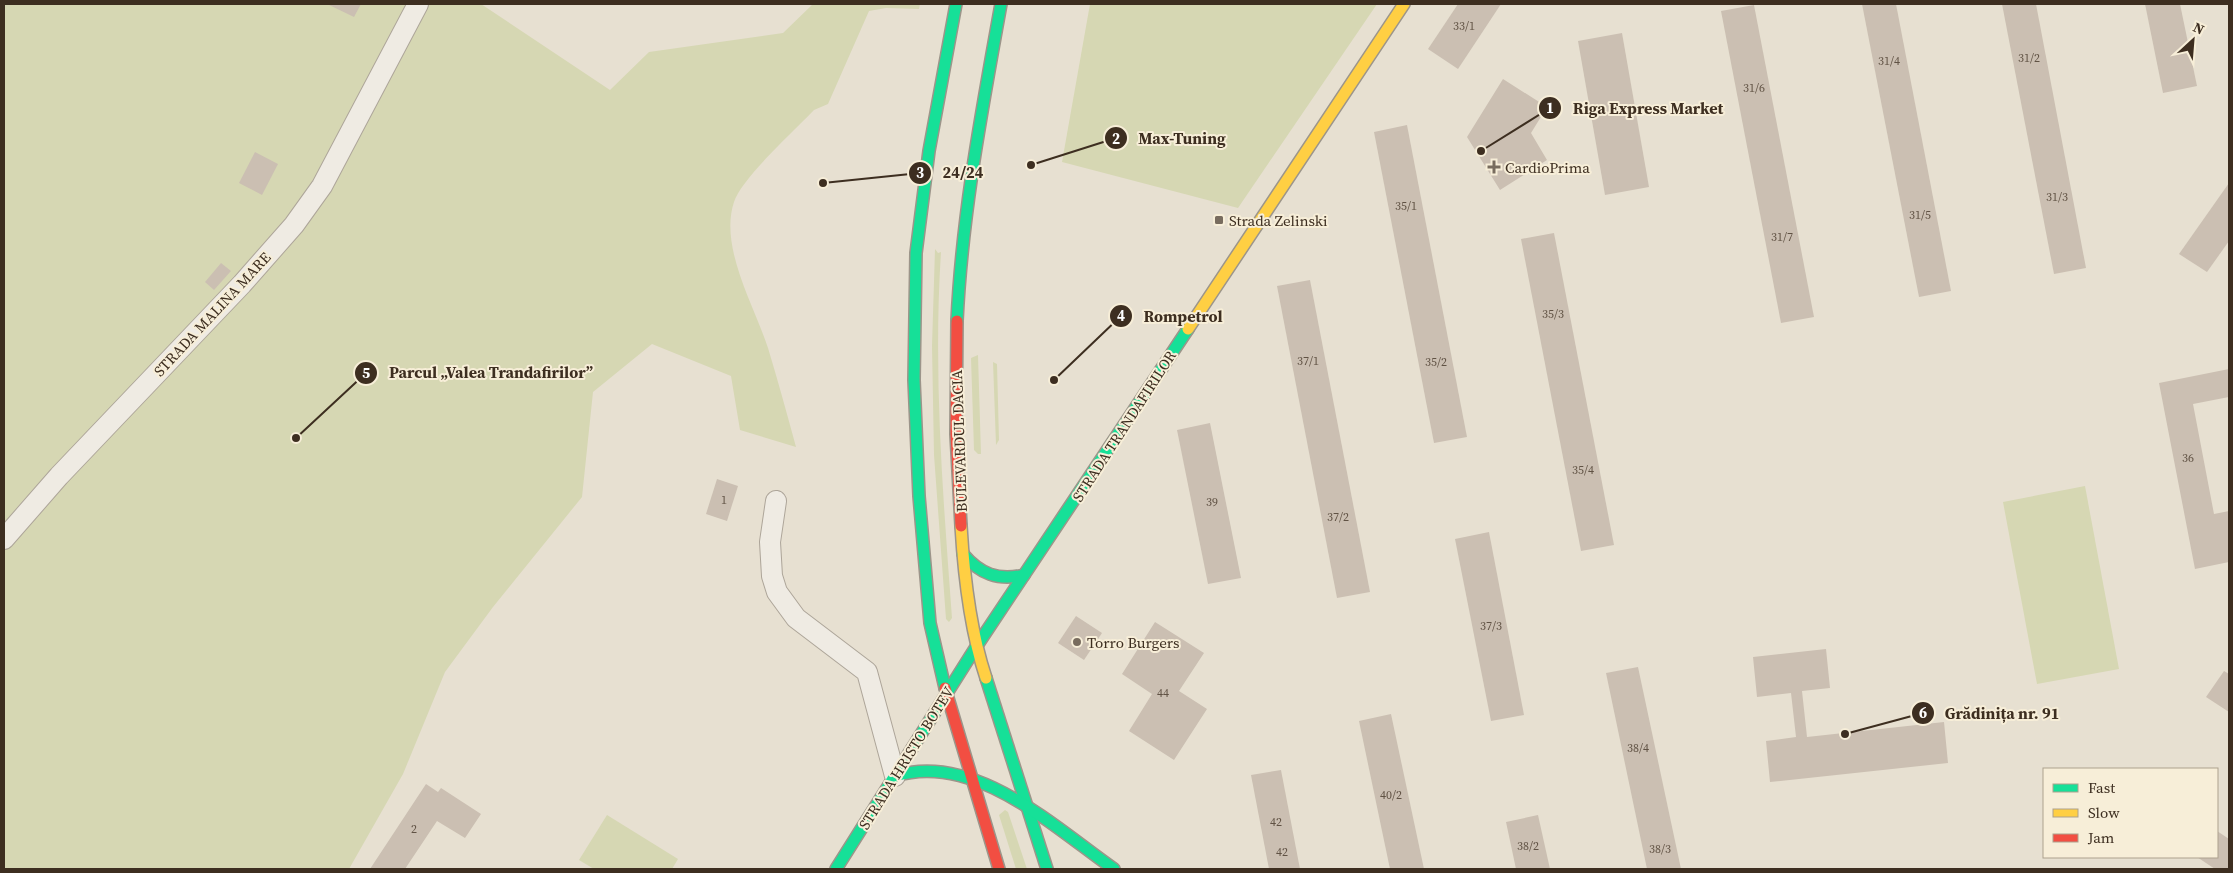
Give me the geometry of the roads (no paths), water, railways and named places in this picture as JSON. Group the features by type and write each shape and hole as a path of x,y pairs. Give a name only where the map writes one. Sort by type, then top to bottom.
{"main road":[{"path":"956,4 929,151 916,253 914,380 919,496 930,623 946,694 998,869"},
{"name":"BULEVARDUL DACIA","path":"1001,4 973,158 960,259 956,434 963,554 976,647 1047,869"},
{"name":"STRADA TRANDAFIRILOR","path":"976,647 1404,4"},
{"path":"963,554 970,564 990,577 1013,578 1024,575"},
{"name":"STRADA HRISTO BOTEV","path":"836,869 976,647"},
{"path":"895,776 916,770 944,771 970,778 1003,793 1028,808 1114,869"}],"street":[{"name":"STRADA MALINA MARE","path":"4,539 59,476 242,284 294,225 322,186 418,4"},
{"path":"776,501 770,542 772,576 776,592 796,618 867,672 895,776"}],"place":[{"name":"Riga Express Market","path":"1481,151"},
{"name":"Max-Tuning","path":"1031,165"},
{"name":"CardioPrima","path":"1494,167"},
{"name":"24/24","path":"823,183"},
{"name":"Strada Zelinski","path":"1219,220"},
{"name":"Rompetrol","path":"1054,380"},
{"name":"Parcul „Valea Trandafirilor”","path":"296,438"},
{"name":"Torro Burgers","path":"1077,642"},
{"name":"Grădinița nr. 91","path":"1845,734"}]}
